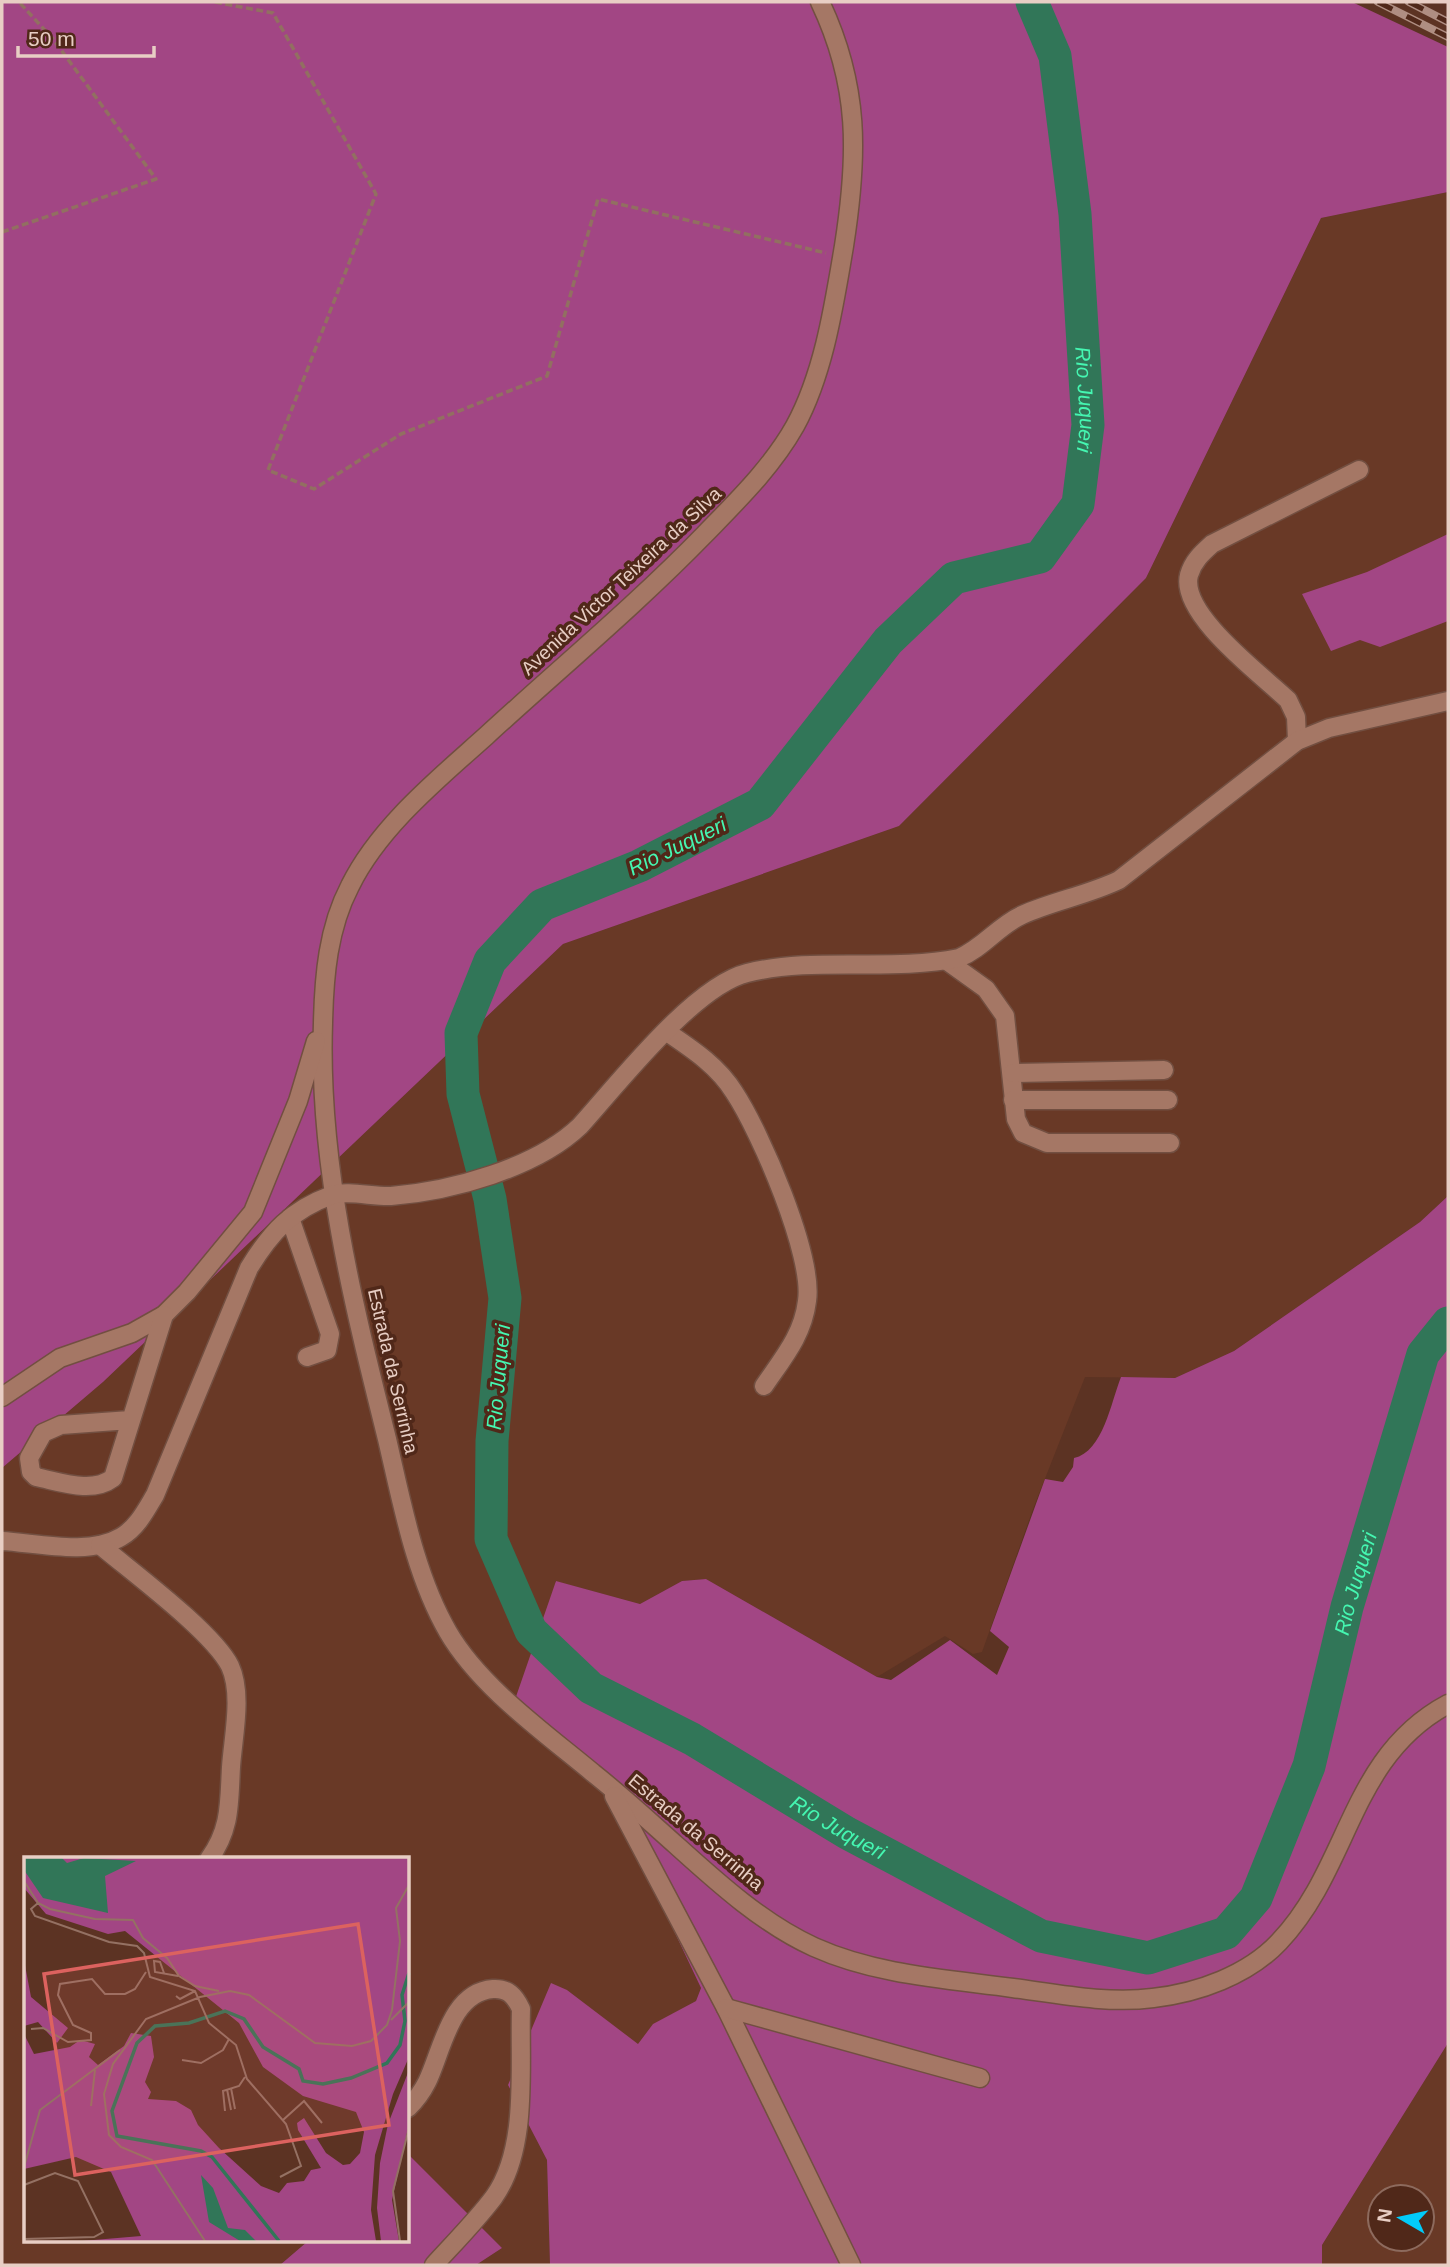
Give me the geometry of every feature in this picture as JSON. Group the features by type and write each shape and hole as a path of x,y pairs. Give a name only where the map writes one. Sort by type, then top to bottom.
{"street":[{"name":"Avenida Victor Teixeira da Silva","path":"323,1021 325,972 336,921 351,881 381,841 433,784 676,565 769,465 792,431 810,395 842,257 854,174 854,117 847,70 835,32 820,2"},
{"path":"1297,741 1296,717 1288,700 1204,621 1190,598 1188,577 1195,560 1212,544 1359,470"},
{"path":"2,1541 100,1545 122,1537 141,1519 155,1495 226,1318 249,1268 269,1236 290,1218 334,1194 398,1195 453,1184 532,1161 564,1141 580,1126 667,1032 712,990 744,973 775,968 947,961 970,954 1009,922 1022,915 1089,894 1119,880 1297,741 1329,728 1448,701"},
{"path":"947,961 986,989 1005,1016 1013,1073 1013,1100 1016,1119 1023,1133 1047,1143 1170,1143"},
{"name":"Estrada da Serrinha","path":"323,1021 323,1119 349,1279 407,1523 430,1594 451,1638 511,1706 609,1786 715,1880 805,1943 840,1958 912,1975 1083,1997 1151,1999 1206,1986 1241,1972 1272,1950 1303,1916 1374,1772 1399,1739 1448,1704"},
{"path":"2,1397 60,1358 132,1333 164,1315 187,1292 253,1212 298,1101 323,1021"},
{"path":"667,1032 712,1065 734,1091 781,1195 804,1257 808,1299 799,1335 764,1385"},
{"path":"1013,1073 1164,1070"},
{"path":"1013,1100 1168,1100"},
{"path":"253,1212 269,1236"},
{"path":"290,1218 330,1334 327,1350 307,1357"},
{"path":"131,1420 61,1425 47,1431 29,1458 30,1472 36,1478 102,1486 113,1478 164,1315"},
{"path":"100,1545 211,1642 230,1666 235,1686 235,1715 227,1826 210,1857"},
{"path":"609,1786 726,2008 851,2265"},
{"path":"410,2106 421,2094 446,2032 466,2002 486,1989 500,1988 514,1995 521,2009 518,2136 509,2168 495,2196 434,2265"},
{"path":"726,2008 980,2078"}],"path":[{"path":"2,232 156,179 53,39 19,2"},
{"path":"215,2 273,13 376,194 268,470 314,489 401,434 547,376 598,199 842,257"}],"shaded area":[{"path":"2,2 1352,2 1448,47 1448,192 1321,218 1146,578 899,826 563,944 103,1382 2,1468"},
{"path":"1448,192 1448,1196 1420,1222 1234,1351 1175,1378 1085,1377 1033,1509 982,1652 973,1654 945,1636 877,1677 706,1579 682,1581 640,1604 555,1581 598,1784 648,1876 701,1988 696,2001 654,2024 638,2045 567,1990 508,2085 547,2160 550,2265 476,2265 502,2248 410,2156 410,1857 24,1857 24,2242 307,2242 280,2265 2,2265 2,1468 103,1382 563,944 899,826 1146,578 1321,218"},
{"path":"1448,534 1448,621 1380,647 1360,640 1331,651 1302,594 1367,572"},
{"path":"1448,1196 1448,2043 1322,2245 1322,2265 550,2265 547,2160 508,2085 551,1983 567,1990 638,2044 653,2024 696,2001 701,1988 648,1876 598,1784 510,1714 556,1581 640,1604 682,1581 706,1579 877,1677 891,1680 950,1640 997,1675 1009,1647 990,1631 1045,1479 1063,1482 1073,1467 1074,1458 1084,1454 1092,1446 1105,1425 1121,1377 1175,1378 1234,1351 1420,1222"},
{"path":"1448,2043 1448,2265 1322,2265 1322,2245"},
{"path":"410,2156 502,2248 476,2265 280,2265 307,2242 410,2242"}],"waterway":[{"name":"Rio Juqueri","path":"1032,2 1055,56 1075,214 1088,425 1078,504 1040,557 954,578 888,641 760,804 639,866 542,905 490,961 461,1033 463,1094 490,1199 505,1298 492,1441 491,1539 531,1631 591,1688 692,1739 847,1833 1041,1936 1148,1958 1226,1933 1256,1898 1309,1766 1347,1607 1423,1354 1448,1323"}],"railway":[{"path":"1378,2 1448,37"},
{"path":"1409,2 1448,22"}]}
